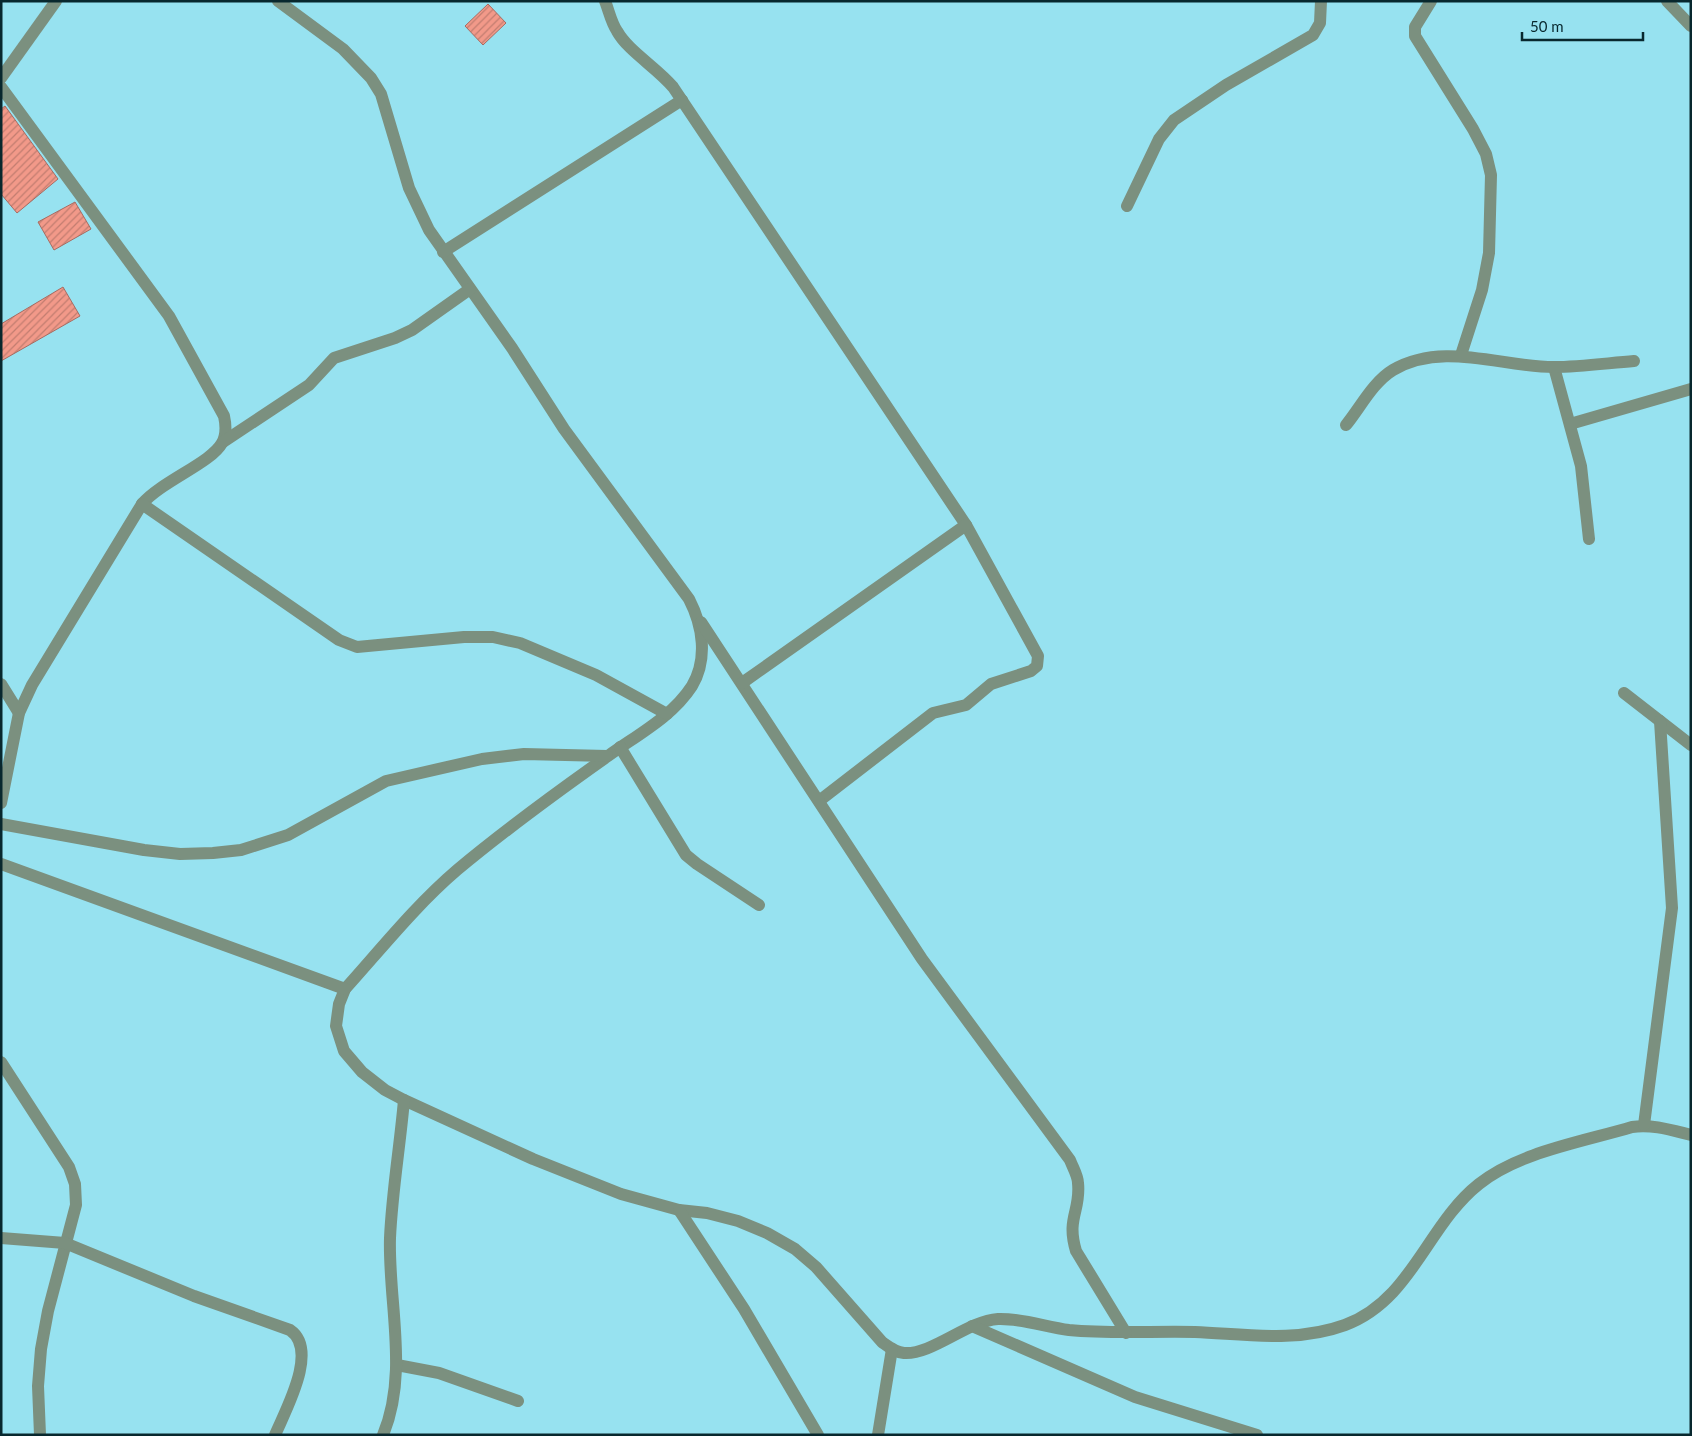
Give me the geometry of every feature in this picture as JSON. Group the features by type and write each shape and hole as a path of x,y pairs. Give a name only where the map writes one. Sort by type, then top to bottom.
{"street":[{"path":"1,78 56,1"},
{"path":"278,1 343,49 371,78 381,94 409,188 429,230 443,252 564,429 689,599 698,618 922,959 1070,1160 1078,1182 1078,1201 1071,1220 1071,1236 1076,1251 1126,1333"},
{"path":"605,1 616,30 626,44 659,70 682,100 966,525 1038,656 1037,666 1031,671 991,684 966,704 932,713 819,801"},
{"path":"1127,206 1162,134 1174,120 1226,85 1313,35 1320,23 1321,1"},
{"path":"1431,1 1415,28 1415,36 1473,129 1486,154 1491,175 1489,253 1482,290 1461,355"},
{"path":"1667,1 1691,26"},
{"path":"1,87 169,316 224,416 226,429 223,442"},
{"path":"443,252 682,100"},
{"path":"1,803 19,713 32,685 142,504 152,493 215,452 223,442 309,385 334,358 395,338 412,330 470,289"},
{"path":"1346,425 1380,381 1391,371 1418,360 1461,355 1524,365 1554,367 1634,360"},
{"path":"1554,367 1581,466 1588,539"},
{"path":"1570,424 1691,389"},
{"path":"142,504 344,642 357,646 464,637 493,638 520,643 596,675 668,714"},
{"path":"742,683 966,525"},
{"path":"698,618 702,644 700,668 692,686 668,714 607,756 457,870 430,895 346,989 339,1004 336,1026 344,1051 362,1072 404,1100 533,1159 621,1194 679,1210 707,1213 738,1221 767,1233 795,1249 816,1267 882,1342 892,1349 904,1353 919,1351 972,1326 1000,1319 1066,1329 1126,1333 1194,1332 1259,1337 1311,1334 1346,1325 1379,1307 1406,1280 1459,1204 1478,1185 1497,1171 1521,1160 1644,1125 1691,1135"},
{"path":"1,684 19,713"},
{"path":"1624,693 1691,745"},
{"path":"1644,1125 1672,908 1660,721"},
{"path":"620,747 686,855 759,905"},
{"path":"1,824 144,850 180,854 213,854 241,850 288,835 386,781 482,759 524,754 607,756"},
{"path":"1,864 346,989"},
{"path":"1,1062 69,1167 75,1184 76,1205 48,1311 41,1349 38,1386 40,1435"},
{"path":"383,1435 394,1402 396,1365 390,1285 390,1236 404,1100"},
{"path":"679,1210 744,1309 818,1435"},
{"path":"1,1238 65,1243 194,1296 290,1330 297,1335 301,1342 302,1354 297,1381 276,1435"},
{"path":"972,1326 1135,1397 1257,1435"},
{"path":"878,1435 892,1349"},
{"path":"396,1365 439,1373 518,1401"}],"building":[{"path":"488,4 506,23 483,45 465,26"},
{"path":"5,106 58,179 17,213 1,194 1,109"},
{"path":"75,202 91,229 54,250 38,222"},
{"path":"63,287 80,316 1,361 1,324"}]}
